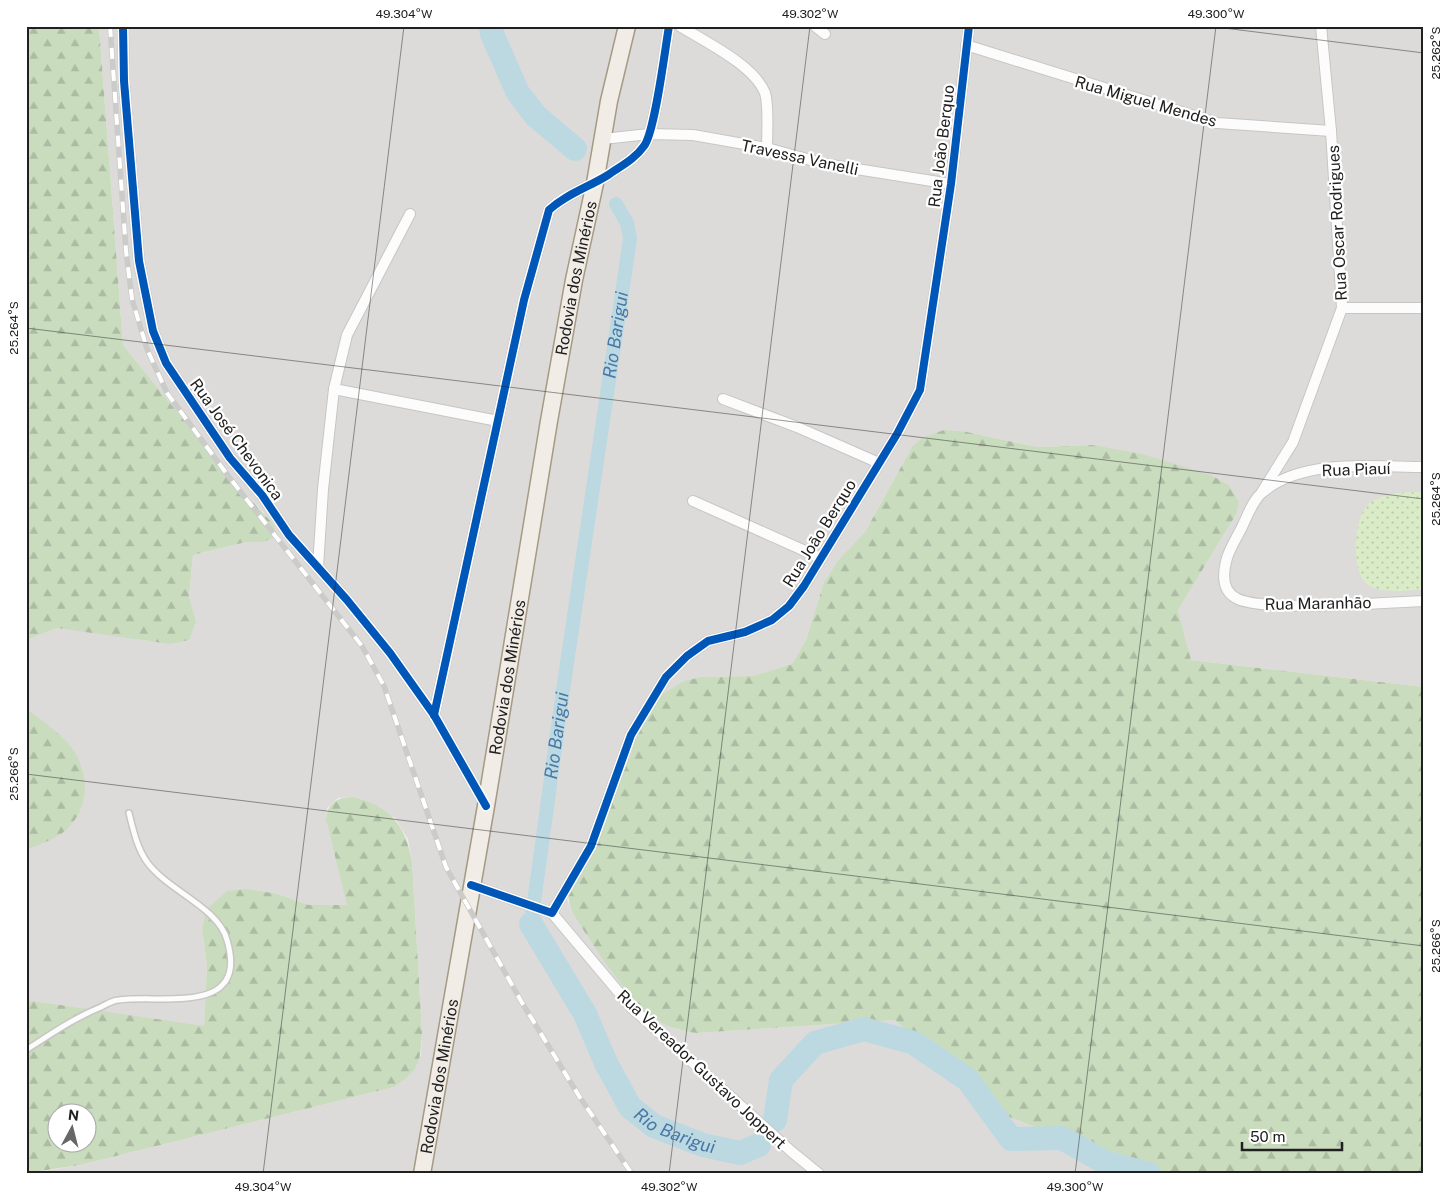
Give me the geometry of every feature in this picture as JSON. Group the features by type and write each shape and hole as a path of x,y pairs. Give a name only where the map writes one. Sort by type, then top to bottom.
{"main road":[{"name":"Rodovia dos Minérios","path":"422,1174 486,806 548,421 574,280 595,183 609,101 627,26"}],"street":[{"name":"Rua José Chevonica","path":"123,26 124,80 139,262 153,330 166,363 187,397 289,535 390,653 434,715 486,806"},
{"name":"Rodovia dos Minérios","path":"595,183 631,160 645,145 649,134 669,26"},
{"path":"680,26 737,62 755,78 765,94 767,148"},
{"path":"815,26 824,34"},
{"name":"Rua João Berquo","path":"552,913 591,846 631,734 666,677 687,656 708,641 745,632 772,620 789,606 821,558 910,412 920,390 951,184 969,26"},
{"name":"Rua Oscar Rodrigues","path":"1223,580 1227,557 1262,492 1293,442 1342,308 1331,131 1321,26"},
{"name":"Rua Miguel Mendes","path":"966,45 1217,123 1331,131"},
{"name":"Travessa Vanelli","path":"602,139 649,134 693,135 767,148 825,164 951,184"},
{"path":"434,715 524,300 549,210 558,201 595,183"},
{"path":"318,567 322,489 334,389 347,335 410,214"},
{"path":"1342,308 1424,308"},
{"path":"334,389 498,421"},
{"path":"723,399 879,463"},
{"name":"Rua Piauí","path":"1262,492 1290,476 1330,467 1424,467"},
{"path":"693,501 821,558"},
{"name":"Rua Maranhão","path":"1223,580 1227,590 1235,598 1252,604 1424,601"},
{"path":"471,885 552,913"},
{"name":"Rua Vereador Gustavo Joppert","path":"552,913 632,1008 819,1174"}],"lane":[{"path":"26,1050 80,1014 118,1000 189,999 208,994 221,987 230,973 232,955 226,935 214,918 170,885 147,862 134,836 129,813"}],"shaded area":[{"path":"99,26 1424,26 1424,492 1398,493 1394,591 1424,589 1424,687 1191,660 1178,610 1237,513 1239,502 1229,485 1211,475 1092,445 1037,447 967,432 912,447 865,532 839,559 824,582 806,640 792,664 753,676 702,677 637,734 631,754 579,865 567,899 573,914 592,943 629,992 657,1020 676,1029 697,1033 895,1020 991,1110 1158,1174 26,1174 80,1165 394,1087 421,1055 422,1033 412,861 408,839 395,818 352,797 338,798 327,808 326,819 348,905 309,905 278,894 202,929 207,965 204,1027 26,1000 26,850 46,841 60,736 26,707 26,640 57,628 105,633 147,641 196,621 189,597 193,555 246,542 264,542 264,513 225,471 123,345"}],"green space":[{"path":"26,26 99,26 123,345 225,471 274,525 276,536 264,542 246,542 193,555 189,597 196,621 189,640 170,644 57,628 26,640"},
{"path":"944,430 967,432 1037,447 1092,445 1142,454 1211,475 1229,485 1239,502 1237,513 1178,610 1191,660 1424,687 1424,1174 1158,1174 991,1110 895,1020 697,1033 676,1029 657,1020 634,999 611,971 573,914 568,894 572,877 631,754 637,734 651,709 663,694 684,681 702,677 753,676 792,664 806,640 824,582 839,559 865,532 912,447 922,438"},
{"path":"1424,492 1424,589 1389,591 1370,586 1363,580 1356,557 1357,531 1365,508 1371,502 1390,494"},
{"path":"26,707 58,733 74,751 82,770 85,790 81,809 70,826 55,837 26,850"},
{"path":"352,797 386,811 400,827 409,848 412,861 422,1033 419,1059 414,1070 394,1087 80,1165 26,1173 26,1000 204,1026 207,965 202,929 207,909 227,891 246,889 278,894 309,905 347,905 326,819 331,805 337,800"}],"waterway":[{"name":"Rio Barigui","path":"491,26 492,34 518,93 536,116 575,149"},
{"name":"Rio Barigui","path":"531,924 563,690 630,239 627,223 616,204"},
{"name":"Rio Barigui","path":"531,924 585,1014 606,1063 630,1107 654,1126 703,1145 740,1153 759,1145"},
{"name":"Rio Barigui","path":"775,1120 781,1080 815,1043 864,1029 914,1043 968,1080 1011,1139 1062,1138 1106,1163 1149,1174"}],"railway":[{"path":"110,26 126,251 132,299 147,349 167,393 229,477 362,646 384,686 446,867 521,1001 579,1096 632,1174"}],"cycle path":[{"path":"123,26 124,81 139,261 153,331 166,363 230,458 262,495 289,535 347,600 390,653 434,715 486,806"},
{"path":"434,715 524,300 549,210 563,199 623,165 644,146 656,108 669,26"},
{"path":"471,885 552,913 591,846 631,735 666,677 687,656 708,641 745,632 772,620 789,606 804,586 897,434 920,390 951,184 969,26"}]}
